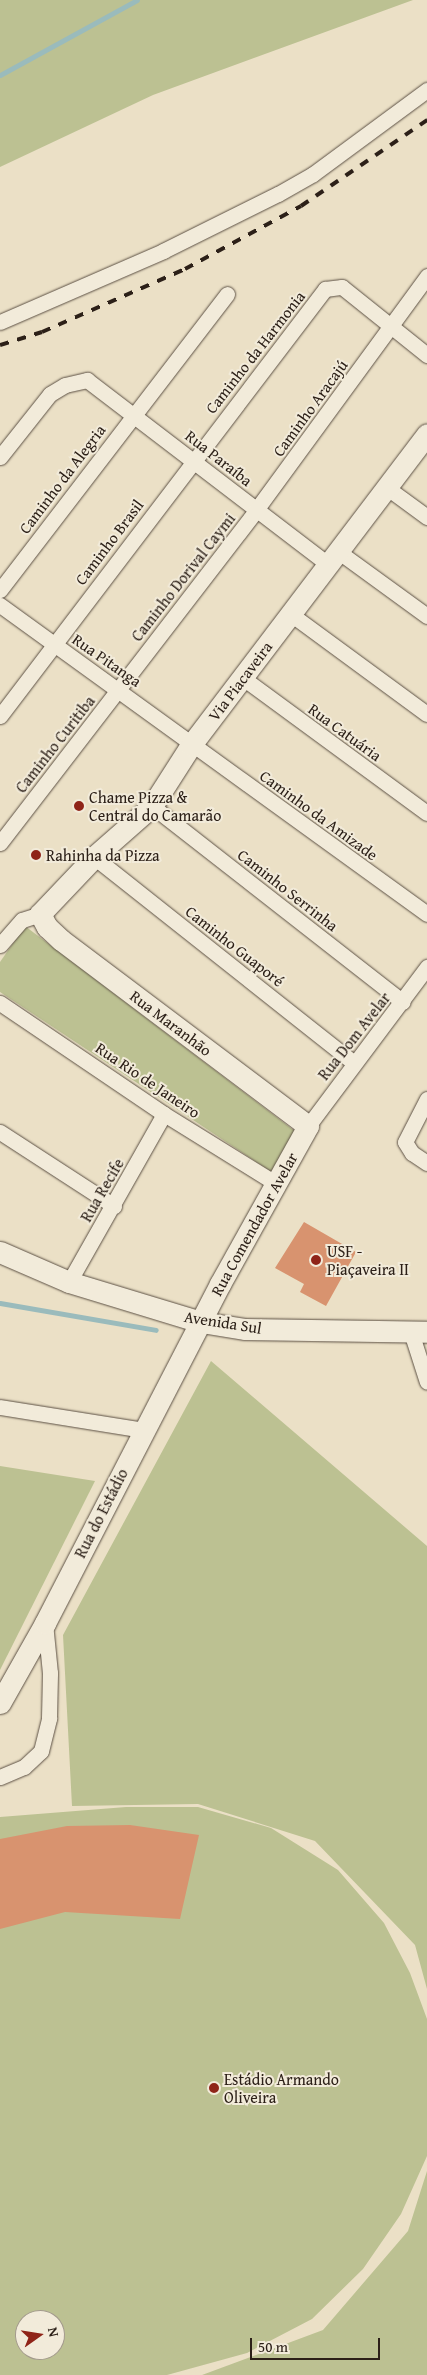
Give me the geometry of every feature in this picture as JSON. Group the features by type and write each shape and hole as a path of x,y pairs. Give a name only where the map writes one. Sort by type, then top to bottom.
{"street":[{"path":"0,322 163,251 278,194 313,174 427,90"},
{"name":"Caminho Aracajú","path":"256,510 427,276"},
{"name":"Caminho da Harmonia","path":"193,460 325,289 342,287 392,326"},
{"name":"Caminho da Alegria","path":"0,590 226,294"},
{"path":"392,326 427,355"},
{"name":"Rua Paraíba","path":"0,457 50,394 65,385 87,380 134,414 256,510 427,616"},
{"name":"Via Piacaveira","path":"40,914 94,857 152,806 191,745 292,615 427,434"},
{"name":"Caminho Brasil","path":"0,716 193,460"},
{"path":"386,487 427,517"},
{"name":"Caminho Dorival Caymi","path":"119,689 256,510"},
{"name":"Rua Pitanga","path":"0,606 119,689 191,745"},
{"path":"292,615 427,714"},
{"name":"Rua Catuária","path":"243,678 427,813"},
{"name":"Caminho Curitiba","path":"0,843 119,689"},
{"name":"Caminho da Amizade","path":"191,745 427,914"},
{"name":"Caminho Serrinha","path":"152,806 403,1002"},
{"name":"Caminho Guaporé","path":"94,857 354,1063"},
{"path":"2,939 22,920 40,914"},
{"name":"Rua Maranhão","path":"40,914 47,927 61,940 308,1126"},
{"name":"Rua Dom Avelar","path":"308,1126 354,1063 403,1002 427,967"},
{"name":"Rua Rio de Janeiro","path":"0,1003 164,1114 277,1184"},
{"path":"427,1100 407,1136 408,1148 427,1163"},
{"name":"Rua Recife","path":"69,1282 114,1206 164,1114"},
{"name":"Rua Comendador Avelar","path":"201,1322 308,1126"},
{"path":"0,1132 114,1206"},
{"name":"Avenida Sul","path":"0,1252 69,1282 201,1322 245,1330 419,1332"},
{"name":"Rua do Estádio","path":"0,1703 45,1623 201,1322"},
{"path":"419,1332 427,1382"},
{"path":"0,1407 144,1430"},
{"path":"0,1777 24,1767 41,1751 49,1718 50,1691 45,1623"}],"green space":[{"path":"0,0 413,0 153,95 0,167"},
{"path":"25,926 296,1132 273,1173 0,992 0,962"},
{"path":"211,1361 427,1546 427,1989 415,1945 315,1841 198,1804 72,1806 63,1635"},
{"path":"0,1466 95,1481 0,1670"},
{"name":"Estádio Armando Oliveira","path":"126,1807 198,1807 271,1828 338,1870 384,1923 410,1973 427,2019 427,2156 401,2214 363,2269 312,2319 247,2353 167,2375 0,2375 0,1817"},
{"path":"427,2171 427,2375 202,2375 323,2330 408,2231"}],"building":[{"name":"USF - Piaçaveira II","path":"304,1222 356,1252 326,1306 300,1292 304,1284 275,1268"},
{"path":"130,1825 199,1835 180,1919 65,1912 0,1929 0,1839 67,1826"}],"waterway":[{"path":"0,75 137,0"},
{"path":"0,1303 156,1330"}],"railway":[{"path":"0,345 42,332 185,269 301,206 427,120"}],"place":[{"name":"Chame Pizza & Central do Camarão","path":"79,806"},
{"name":"Rahinha da Pizza","path":"36,855"},
{"name":"USF - Piaçaveira II","path":"316,1260"},
{"name":"Estádio Armando Oliveira","path":"214,2088"}]}
